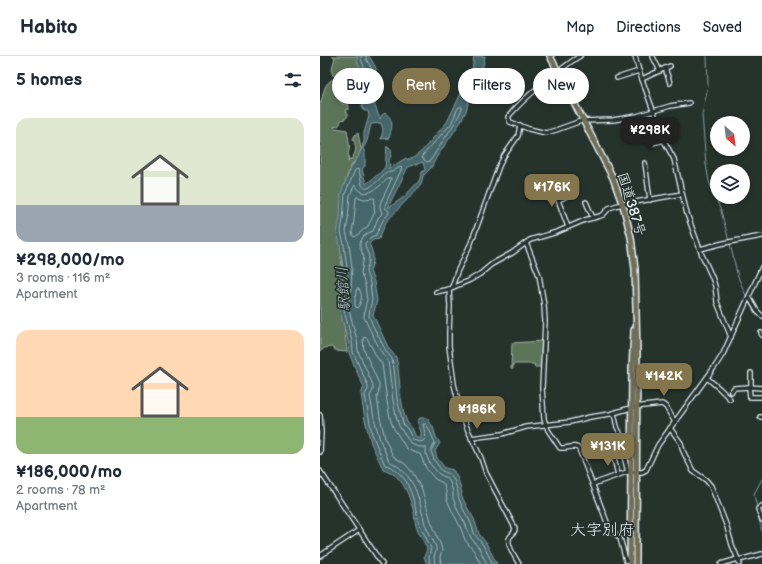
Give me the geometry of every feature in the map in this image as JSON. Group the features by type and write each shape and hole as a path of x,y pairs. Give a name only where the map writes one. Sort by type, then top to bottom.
{"highway":[{"name":"国道387号","path":"550,56 556,68"},
{"name":"国道387号","path":"575,104 611,174 623,204 634,253 636,270 637,352 632,472 632,563"}],"street":[{"path":"562,68 580,56"},
{"path":"635,56 653,111 664,140 674,159 686,211 712,277 717,302 731,337"},
{"path":"653,57 660,71"},
{"path":"642,79 670,66"},
{"path":"666,68 670,83"},
{"path":"617,78 639,71"},
{"path":"533,92 508,118 510,122 546,133 578,122 613,120 637,116 670,106 689,103"},
{"path":"519,564 508,542 515,528 482,465 481,458 459,406 451,367 449,340 450,288 471,243 499,166 518,136 520,125"},
{"path":"649,135 652,143 664,140"},
{"path":"645,162 650,200"},
{"path":"436,292 474,278 492,264 512,253 526,242 602,215 609,208 623,204 682,194"},
{"path":"565,197 558,200 568,228"},
{"path":"586,202 593,218"},
{"path":"700,249 762,236"},
{"path":"526,242 539,275 544,305 545,326 542,388 545,425 560,448 579,448 610,530 620,538 626,561 632,563"},
{"path":"593,484 618,475 632,472 642,472 646,470 656,449 670,428 724,354 762,267"},
{"path":"748,299 762,316"},
{"path":"751,373 750,397 762,398"},
{"path":"707,378 730,399"},
{"path":"731,392 734,388 762,388"},
{"path":"472,438 502,434 526,427 566,422 634,408 662,404 666,407 675,422"},
{"path":"614,413 620,433 621,445 632,472"},
{"path":"320,415 320,452"},
{"path":"670,428 680,441 693,472 706,480 711,486 739,561"},
{"path":"613,454 618,475"},
{"path":"320,471 382,564"},
{"path":"762,506 758,509 762,518"},
{"path":"320,556 359,530"},
{"path":"720,564 739,561 762,554"}],"green space":[{"path":"332,56 358,56 362,65 361,68 332,68 335,57"},
{"path":"331,80 332,104 348,104 349,107 349,109 345,110 348,116 341,120 338,126 336,125 334,127 347,130 349,145 348,162 352,159 355,153 356,147 353,139 358,133 361,149 359,156 349,170 344,187 343,248 341,257 343,294 338,297 342,304 347,352 337,351 331,347 324,348 320,352 320,104 324,89"},
{"path":"543,341 542,367 535,367 534,364 513,364 513,369 511,369 512,343"}],"water":[{"path":"357,56 369,56 376,68 360,68"},
{"path":"474,56 485,56 483,68 472,68"},
{"name":"駅館川","path":"458,100 458,104 468,104 460,123 436,158 431,168 423,176 421,185 386,222 379,239 373,240 369,244 373,255 373,262 370,271 374,282 377,301 373,315 389,349 396,357 401,398 407,422 412,428 416,437 421,439 421,432 417,421 420,418 427,418 433,427 436,437 440,443 435,451 437,458 445,468 453,470 458,479 462,493 461,495 474,519 479,534 486,543 497,564 427,564 424,557 427,549 416,526 410,499 404,486 396,476 383,469 371,443 365,420 361,394 364,387 349,353 348,341 340,311 343,268 337,233 340,219 341,193 351,168 361,150 369,116 368,111 364,111 362,104 375,104 380,119 385,113 390,118 392,124 389,138 381,139 383,130 381,123 371,124 367,141 363,149 365,152 365,166 362,169 366,184 385,167 387,146 391,149 391,156 389,160 390,165 388,169 406,158 408,160 413,158 421,152 447,122","holes":["423,162 425,170 422,172 419,181 404,197 388,208 408,167"]}],"waterway":[{"path":"707,56 708,86 702,115 706,164 709,182 721,211 729,241"},
{"path":"730,244 738,277 747,298"},
{"path":"748,301 756,313 762,318"},
{"path":"757,508 754,494 762,479"},
{"path":"757,511 762,531"}],"district":[{"name":"大字別府","path":"602,529"}]}
